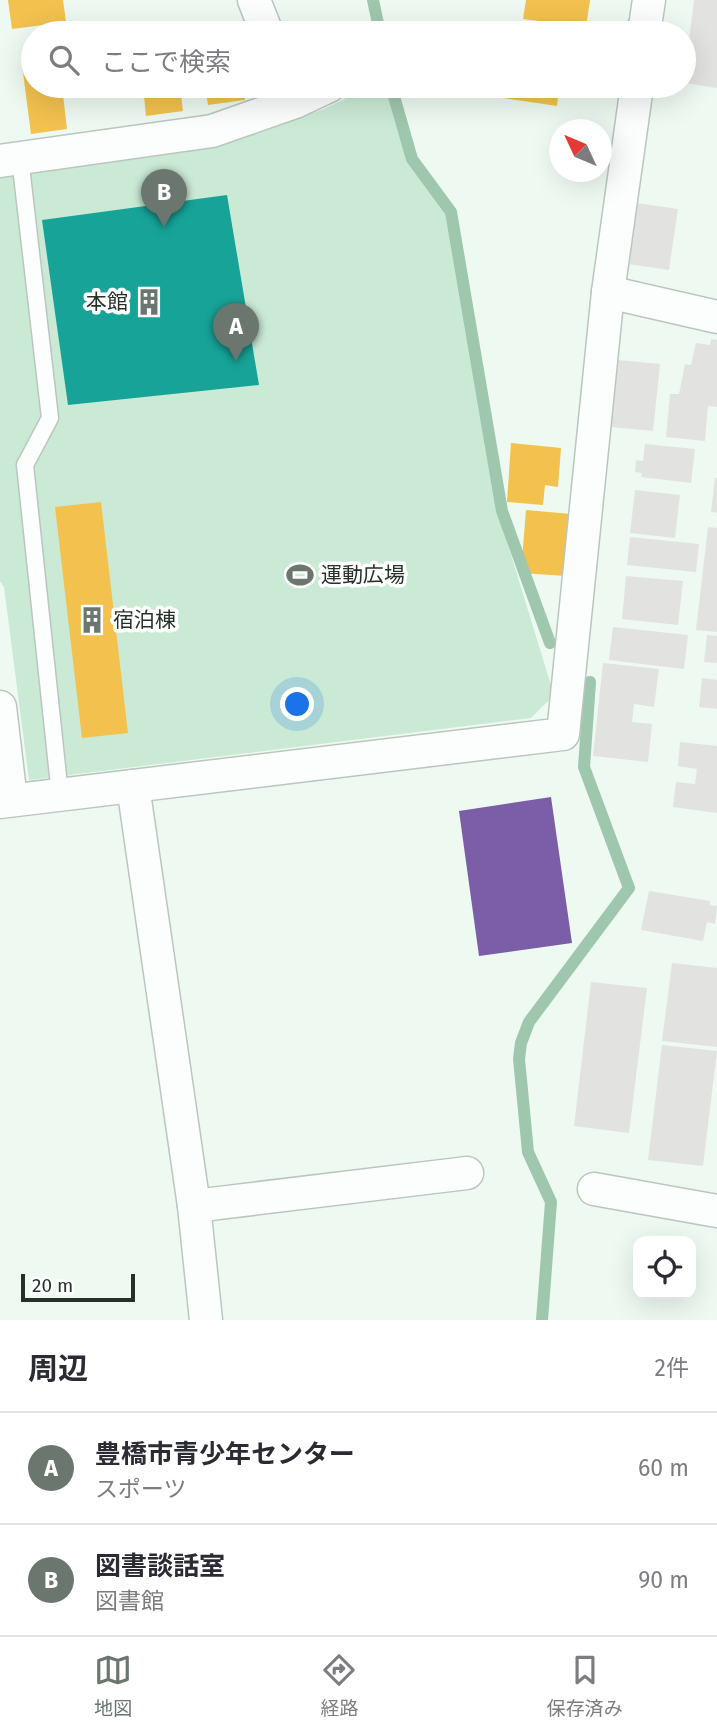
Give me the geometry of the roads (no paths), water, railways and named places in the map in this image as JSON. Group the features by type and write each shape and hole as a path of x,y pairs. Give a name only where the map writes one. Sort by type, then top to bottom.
{"street":[{"path":"254,0 262,21"},
{"path":"646,21 649,0"},
{"path":"10,160 212,131 282,98"},
{"path":"0,707 5,801 563,734 608,292 635,98"},
{"path":"608,292 717,317"},
{"path":"133,786 194,1206 206,1320"},
{"path":"194,1206 467,1173"},
{"path":"594,1189 717,1211"}],"lane":[{"path":"10,160 50,418 25,465 60,795"}],"waterway":[{"path":"373,0 377,21"},
{"path":"394,98 412,159 451,212 502,511 550,643"},
{"path":"542,1320 551,1202 528,1152 519,1059 521,1043 529,1022 629,888 584,767 590,682"}],"place":[{"name":"図書談話室","path":"164,227"},
{"name":"本館","path":"149,302"},
{"name":"豊橋市青少年センター","path":"236,361"},
{"name":"運動広場","path":"300,575"},
{"name":"宿泊棟","path":"92,620"}]}
